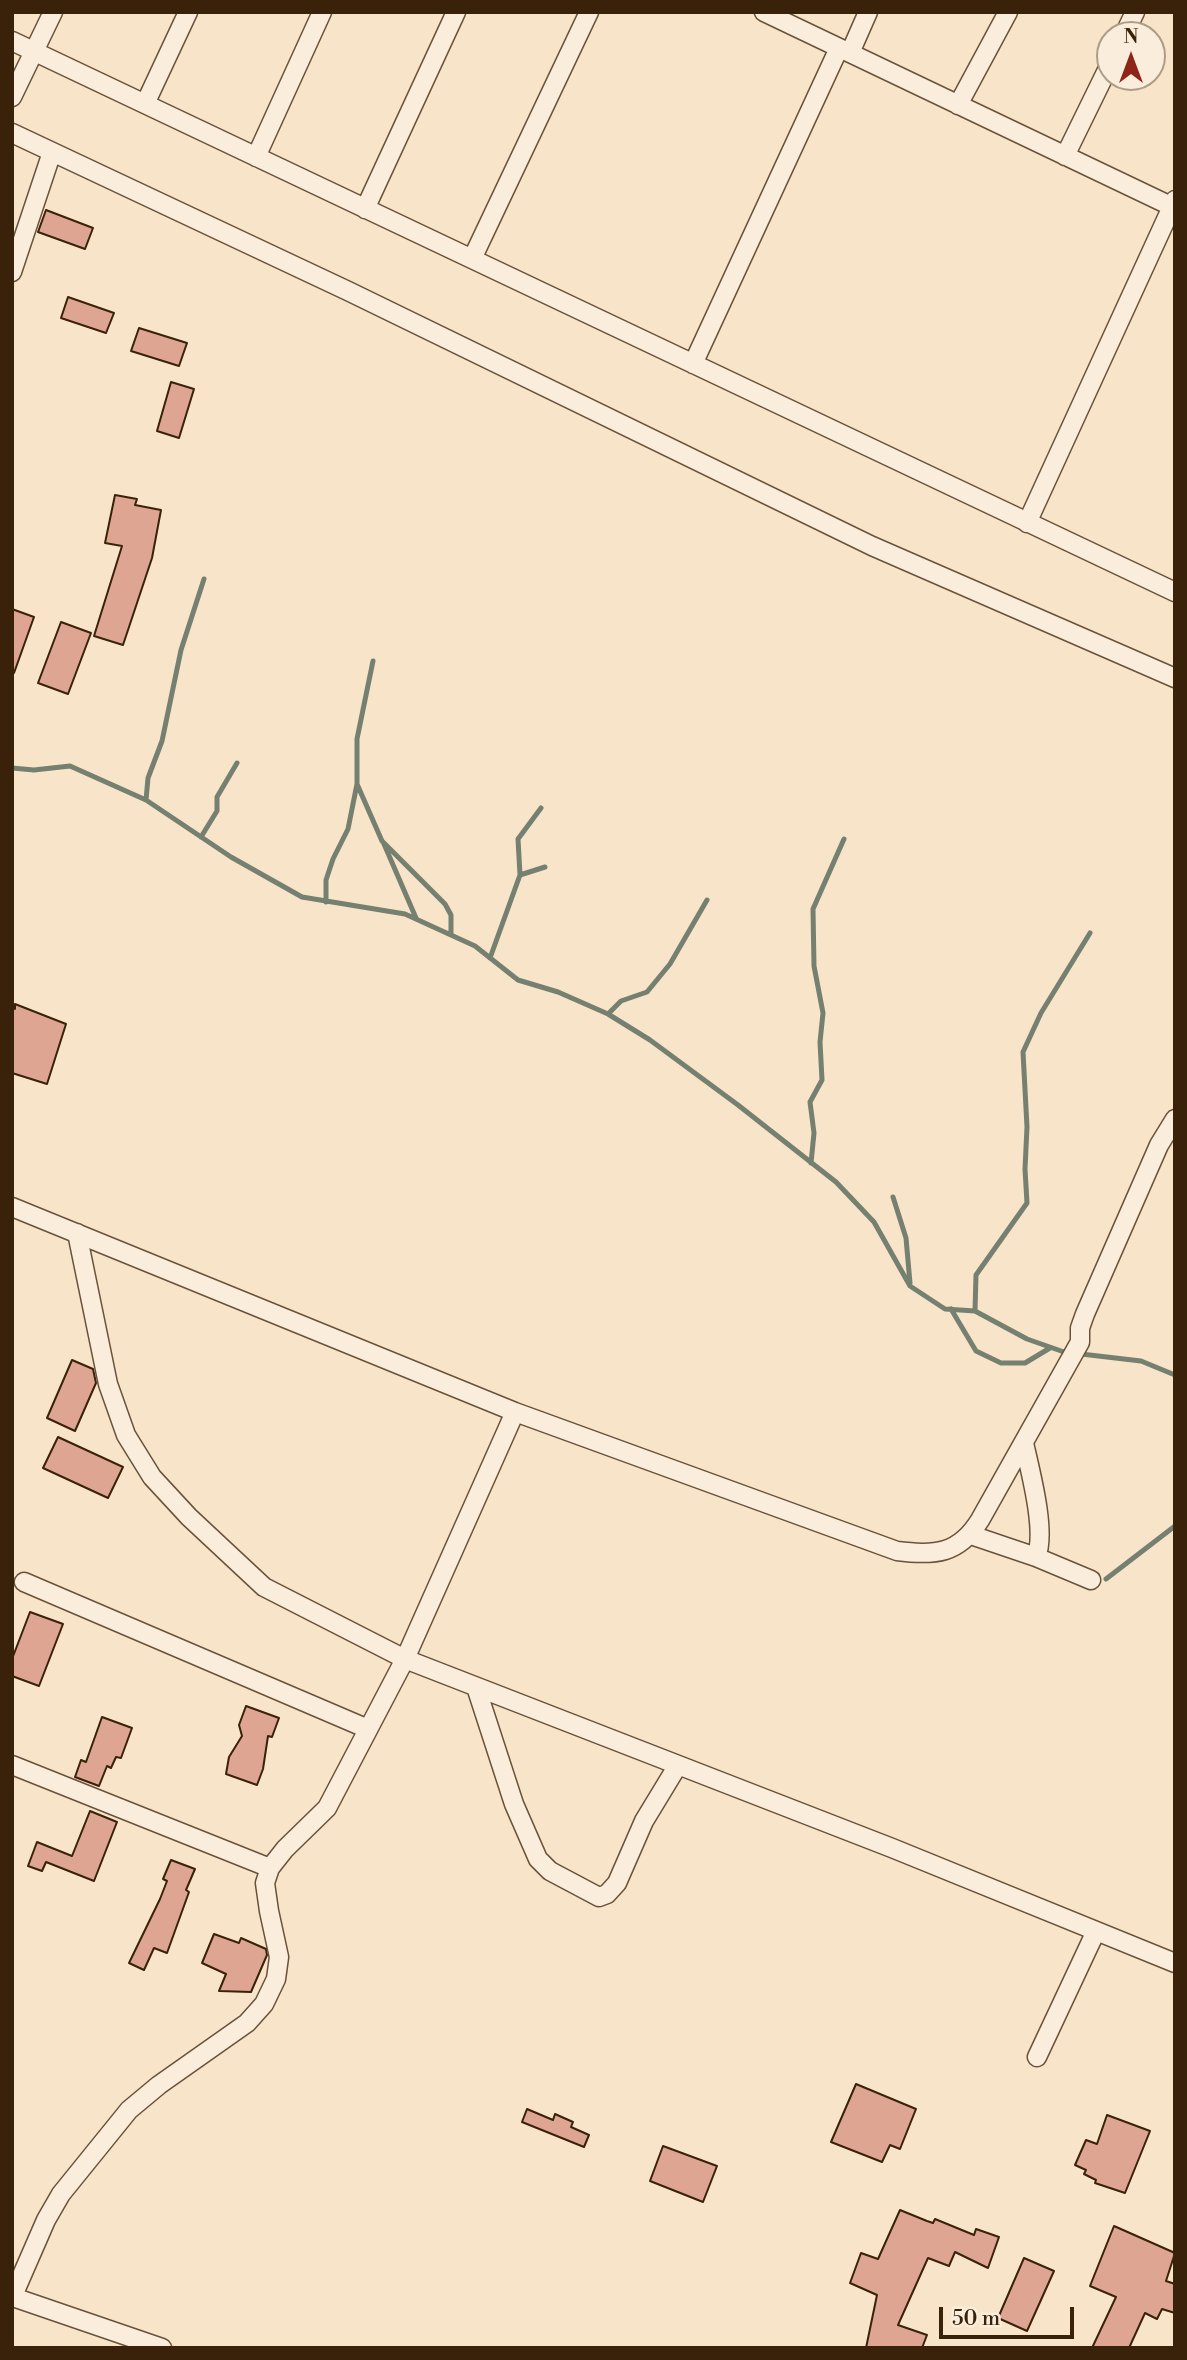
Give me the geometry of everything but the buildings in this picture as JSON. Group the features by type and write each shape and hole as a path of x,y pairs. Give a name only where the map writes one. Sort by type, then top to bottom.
{"street":[{"path":"12,97 53,12"},
{"path":"145,104 188,12"},
{"path":"256,157 322,12"},
{"path":"365,209 456,12"},
{"path":"472,259 590,12"},
{"path":"764,12 1174,205 1027,523"},
{"path":"692,364 844,50 868,12"},
{"path":"958,105 1008,12"},
{"path":"12,41 1175,592"},
{"path":"1065,156 1097,91"},
{"path":"12,133 361,297 872,546 1175,678"},
{"path":"12,272 52,152"},
{"path":"12,1207 515,1412 897,1551 927,1553 956,1547 971,1535 1024,1443 1080,1342 1080,1328 1085,1314 1159,1144 1175,1119"},
{"path":"77,1233 108,1384 126,1436 152,1477 189,1517 264,1587 405,1659 892,1848 1175,1963"},
{"path":"162,2348 13,2298 46,2220 56,2203 128,2110 247,2023 264,2004 276,1979 279,1956 265,1883 270,1868 285,1849 327,1808 405,1659 515,1412"},
{"path":"1024,1443 1035,1494 1041,1548 1036,1557"},
{"path":"971,1535 1036,1557 1091,1580"},
{"path":"24,1581 368,1729"},
{"path":"476,1687 514,1804 538,1859 550,1871 599,1897 607,1894 617,1884 644,1821 678,1765"},
{"path":"12,1765 270,1868"},
{"path":"1037,2057 1096,1931"}],"waterway":[{"path":"146,800 148,778 162,741 181,650 204,579"},
{"path":"326,902 326,880 348,829 357,784 357,739 373,661"},
{"path":"201,837 217,811 217,797 237,763"},
{"path":"12,768 34,770 70,766 146,800 231,857 302,897 405,914 475,946 518,980 558,992 608,1014 650,1040 836,1182 874,1222 910,1286 945,1309 975,1311 1027,1339 1064,1352 1141,1361 1175,1375"},
{"path":"357,784 382,841 445,904 451,915 451,935"},
{"path":"520,875 518,839 541,808"},
{"path":"811,1163 814,1133 810,1102 822,1080 820,1042 823,1013 814,966 813,909 844,839"},
{"path":"384,844 416,918"},
{"path":"490,958 520,875 545,867"},
{"path":"608,1014 621,1001 647,992 670,964 707,900"},
{"path":"975,1311 976,1275 1027,1203 1023,1052 1041,1013 1090,933"},
{"path":"893,1197 906,1238 910,1283"},
{"path":"951,1309 976,1351 1001,1363 1025,1363 1050,1348"},
{"path":"1106,1579 1175,1526"}]}
